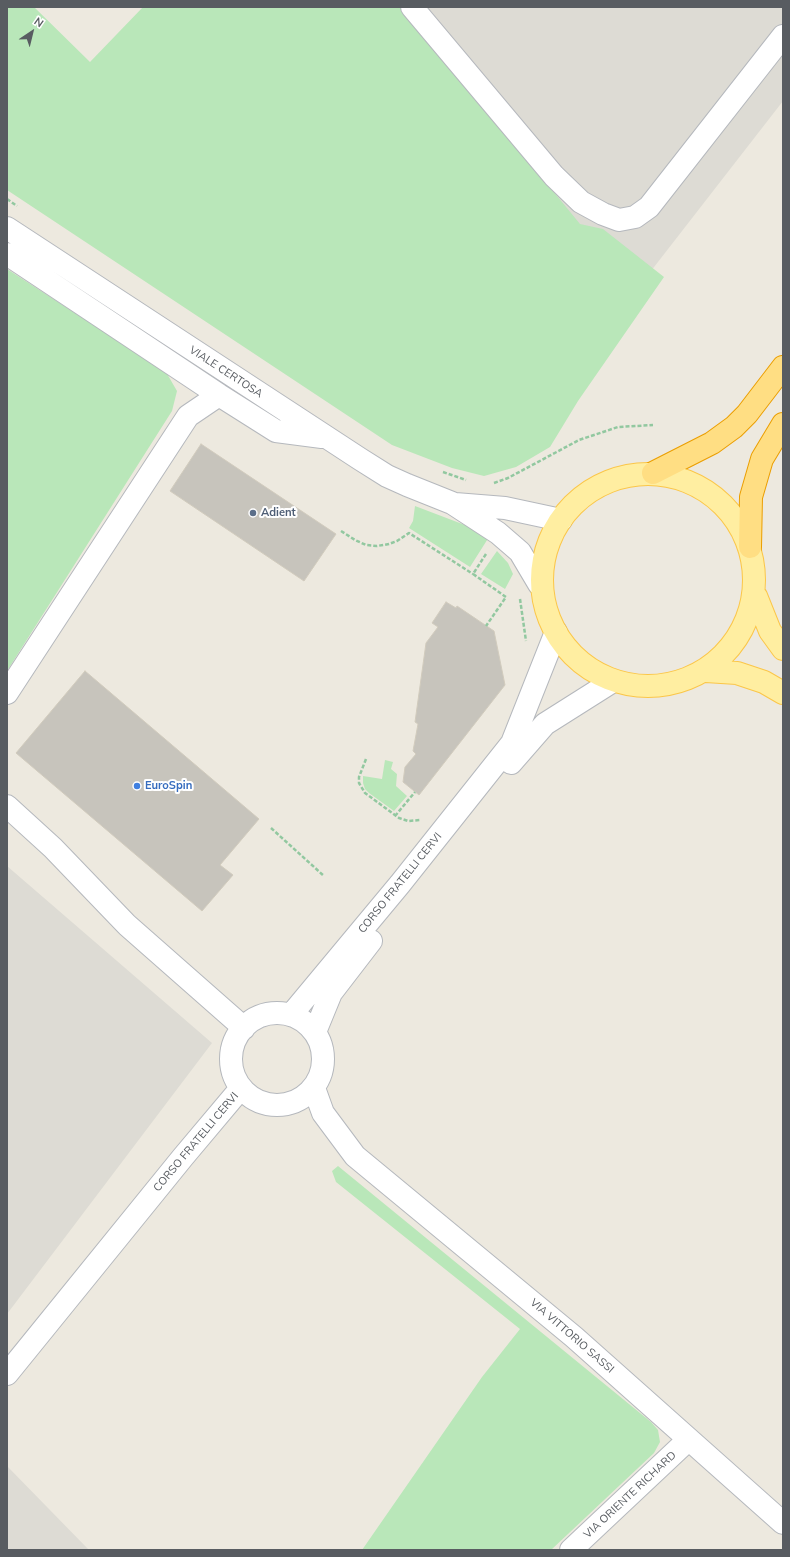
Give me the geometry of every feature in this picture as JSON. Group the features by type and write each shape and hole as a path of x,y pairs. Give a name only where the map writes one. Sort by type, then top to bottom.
{"highway":[{"path":"653,473 712,443 734,427 747,414 783,367"},
{"path":"750,547 751,497 762,459 783,424"}],"main road":[{"path":"653,473 688,481 718,499 738,521 750,547 756,575 756,596 743,630 727,653 706,671 678,683 652,687 613,681 593,672 573,655 556,632 545,608 539,584 543,558 550,537 560,520 586,493 618,477 653,473"},
{"path":"756,596 770,631 783,649"},
{"path":"706,671 737,673 764,682 783,693"}],"street":[{"path":"412,7 554,176 581,202 603,214 619,220 635,217 649,207 783,36"},
{"name":"VIALE CERTOSA","path":"7,228 386,476 407,486 452,503"},
{"path":"7,254 218,395 276,431 328,438"},
{"path":"188,416 190,376"},
{"path":"7,693 188,416 218,395"},
{"path":"452,503 505,508 560,520"},
{"path":"452,503 498,533 520,552 539,584"},
{"name":"CORSO FRATELLI CERVI","path":"7,1374 241,1088 236,1080 231,1064 232,1049 238,1034 249,1023 262,1016 278,1013 291,1015 400,884 512,743 556,632"},
{"name":"CORSO FRATELLI CERVI","path":"315,1032 331,993 516,755 545,724 613,681"},
{"path":"7,806 53,848 127,925 244,1028"},
{"path":"241,1088 258,1101 273,1105 288,1104 302,1098 314,1088 321,1074 324,1059 322,1045 315,1032 305,1022 291,1015"},
{"name":"VIA VITTORIO SASSI","path":"314,1088 323,1113 355,1156 574,1337 783,1523"},
{"name":"VIA ORIENTE RICHARD","path":"571,1550 688,1440"}],"path":[{"path":"7,199 20,208"},
{"path":"491,484 508,478 579,440 618,427 653,425"},
{"path":"442,472 470,482"},
{"path":"341,531 355,540 377,546 397,541 409,533 473,574 506,597 486,626"},
{"path":"473,574 498,533"},
{"path":"519,592 526,643"},
{"path":"366,759 359,777 359,783 362,789 369,796 395,816 408,820 421,820 425,817"},
{"path":"395,816 415,792"},
{"path":"271,828 324,876"}],"shaded area":[{"path":"409,7 783,7 783,101 630,298"},
{"path":"7,866 212,1043 7,1314"},
{"path":"7,1466 89,1550 7,1550"}],"green space":[{"path":"7,7 34,7 90,62 143,7 402,7 580,224 603,229 664,277 578,401 550,447 516,467 484,476 452,468 392,445 7,190"},
{"path":"7,269 166,372 177,391 172,411 7,671"},
{"path":"415,506 478,530 489,537 470,567 409,528 413,521"},
{"path":"497,551 508,563 513,574 505,589 481,574"},
{"path":"385,760 393,762 391,769 397,774 396,786 407,796 394,811 369,793 365,789 363,783 363,776 382,779"},
{"path":"338,1166 651,1422 658,1430 660,1442 654,1453 551,1550 362,1550 482,1377 520,1329 336,1182 332,1171"}],"building":[{"name":"Adient","path":"201,444 336,534 304,581 170,491"},
{"path":"446,602 456,608 457,606 494,631 505,685 419,795 403,782 405,767 416,754 413,751 418,724 415,722 426,643 438,627 432,623"},
{"name":"EuroSpin","path":"85,671 259,819 220,865 233,875 202,911 16,753"}],"place":[{"name":"Adient","path":"253,513"},
{"name":"EuroSpin","path":"137,786"}]}
